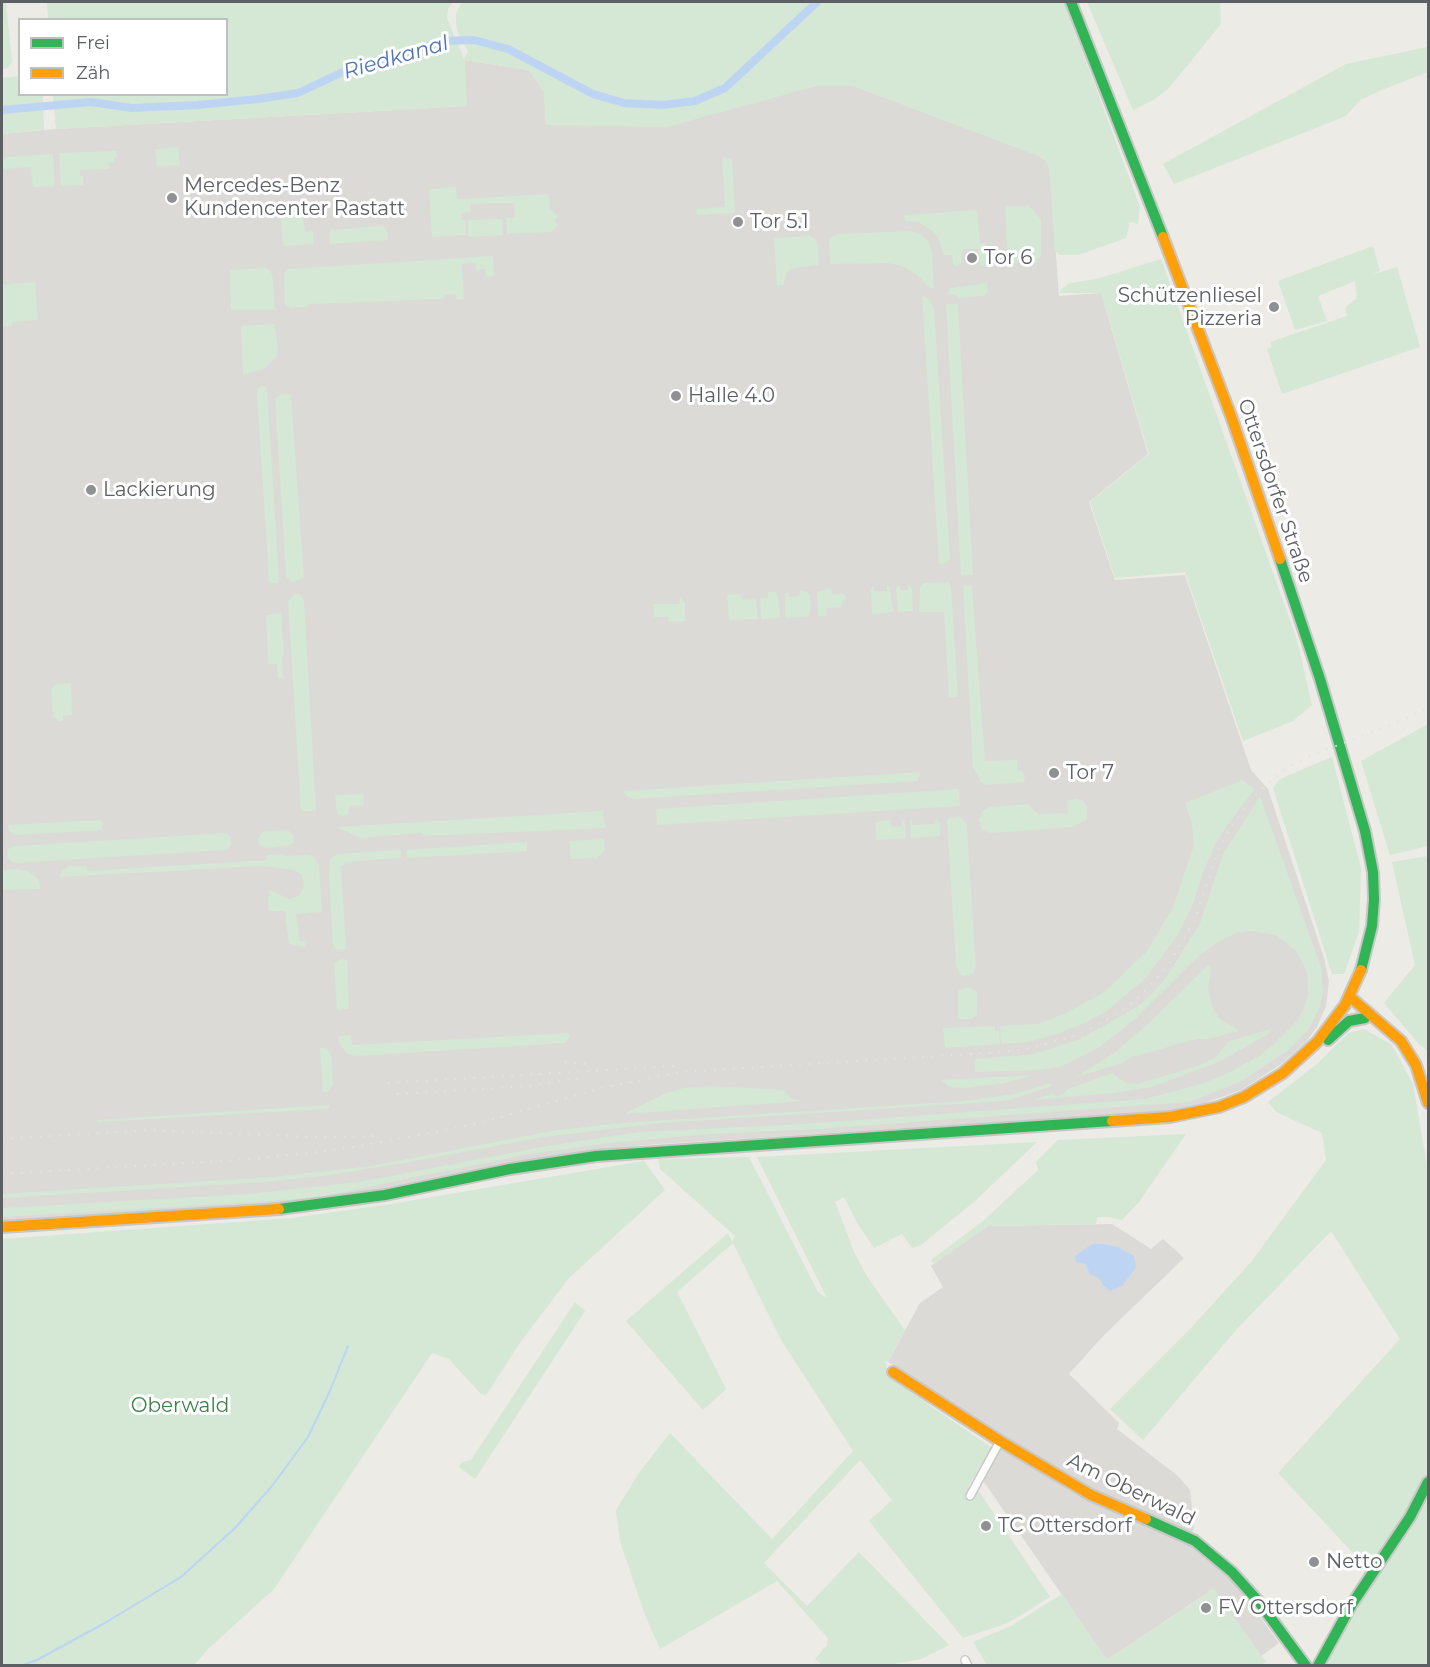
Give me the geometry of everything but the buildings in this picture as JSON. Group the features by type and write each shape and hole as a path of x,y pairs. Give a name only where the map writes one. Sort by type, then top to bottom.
{"street":[{"name":"Ottersdorfer Straße","path":"1071,2 1137,167 1231,416 1320,679 1365,831 1373,872 1374,899 1371,926 1360,972 1333,1024 1299,1061"},
{"path":"1347,1000 1365,1018 1382,1025"},
{"path":"1347,1000 1401,1041 1422,1079 1428,1103"},
{"path":"2,1227 301,1207 385,1195 510,1169 606,1155 1170,1117 1219,1107 1244,1097 1315,1053 1349,1021 1365,1018"},
{"name":"Am Oberwald","path":"892,1372 1000,1441 1091,1495 1195,1540 1232,1572 1254,1596 1306,1665"},
{"path":"970,1496 1000,1441"},
{"path":"1318,1665 1352,1604 1395,1541 1428,1482"}],"shaded area":[{"path":"464,60 529,70 544,92 546,125 817,86 854,86 1037,155 1047,161 1050,172 1059,296 1101,293 1148,454 1089,502 1115,580 1185,575 1251,770 1268,789 1324,958 1329,981 1326,1006 1317,1027 1306,1042 1281,1064 1241,1090 1202,1104 1168,1111 644,1145 545,1157 385,1188 290,1203 2,1221 2,134 466,106"},
{"path":"1112,1224 1151,1249 1163,1239 1184,1258 1103,1336 1069,1374 1119,1423 1117,1429 1178,1476 1190,1490 1194,1529 1191,1546 1235,1583 1279,1643 1261,1656 1213,1589 1107,1660 982,1479 1006,1438 888,1362 920,1303 943,1287 931,1266 988,1226"}],"green space":[{"path":"2,2 6,2 12,62 8,68 2,69"},
{"path":"47,2 453,2 448,9 447,18 464,59 468,51 459,35 456,14 464,2 1064,2 1140,207 1138,224 1130,222 1126,238 1078,255 1060,255 1055,251 1049,167 1043,158 854,86 817,86 667,127 546,125 544,92 529,70 465,60 467,106 56,129 53,96 228,96 228,18 48,18"},
{"path":"1087,2 1220,2 1221,24 1168,89 1152,101 1133,110"},
{"path":"1428,47 1428,72 1360,100 1346,116 1174,184 1163,164 1346,64"},
{"path":"18,76 18,96 43,96 44,130 2,134 2,78"},
{"path":"178,147 180,165 157,166 155,149"},
{"path":"117,151 114,163 109,163 109,169 80,170 83,185 61,186 59,153"},
{"path":"53,154 55,186 33,187 31,167 2,169 2,159 6,157"},
{"path":"722,158 732,158 735,213 697,215 696,209 725,207"},
{"path":"456,187 457,198 460,199 549,194 550,209 558,216 555,221 558,225 551,232 507,234 506,218 515,218 514,203 470,204 470,212 461,213 461,220 465,220 466,235 432,237 429,189"},
{"path":"300,205 305,232 313,231 314,244 283,246 280,206"},
{"path":"1005,206 1030,206 1041,219 1041,256 1037,262 1008,263"},
{"path":"977,210 980,243 986,243 987,264 984,266 979,265 978,249 963,249 962,263 955,266 952,255 943,255 934,232 918,222 905,221 904,215"},
{"path":"502,219 503,235 468,237 468,220"},
{"path":"383,226 387,230 388,240 330,244 329,230"},
{"path":"910,231 921,235 929,242 932,251 934,288 930,288 916,274 901,266 888,263 830,264 829,241 831,237 839,234"},
{"path":"810,236 815,239 818,246 819,265 789,270 784,285 777,286 774,238"},
{"path":"1373,246 1380,271 1371,275 1397,267 1420,347 1282,394 1267,349 1272,347 1270,342 1347,316 1345,308 1357,298 1355,281 1318,296 1327,321 1295,330 1278,281"},
{"path":"493,256 494,276 486,277 485,269 476,270 475,263 462,264 464,299 457,299 456,294 446,295 443,299 310,304 307,307 290,308 285,304 284,274 288,269"},
{"path":"1161,259 1297,640 1312,705 1293,721 1243,741 1185,572 1115,578 1090,502 1149,454 1101,293 1060,293 1061,289 1070,283 1097,279"},
{"path":"265,268 271,271 275,310 231,310 230,270"},
{"path":"35,282 38,320 12,322 12,326 2,326 2,285"},
{"path":"987,283 988,292 984,296 959,298 956,295 947,294 951,288"},
{"path":"922,295 931,301 934,308 950,559 946,563 939,564"},
{"path":"946,304 957,304 958,306 973,575 961,576"},
{"path":"275,324 277,356 264,369 243,374 241,326"},
{"path":"261,386 266,386 267,390 279,580 277,583 269,581 257,394"},
{"path":"282,394 291,395 304,578 292,582 286,576 275,398"},
{"path":"948,582 951,586 958,697 949,697 944,612 919,612 920,586 923,583"},
{"path":"908,584 912,589 913,611 898,612 896,588 900,585 900,590 908,590"},
{"path":"873,585 874,591 887,591 887,585 890,587 893,612 872,614"},
{"path":"963,586 972,586 985,761 1017,760 1018,770 1025,775 1024,782 986,785 981,782 973,767"},
{"path":"831,589 832,594 845,594 846,598 841,607 826,608 827,616 818,616 817,591"},
{"path":"800,590 810,595 811,609 808,617 785,618 785,594 788,591 789,597 799,596"},
{"path":"768,592 776,592 778,596 780,618 761,619 760,598 768,598"},
{"path":"295,594 300,594 304,600 316,811 301,811 288,601"},
{"path":"741,594 742,600 756,599 758,619 729,620 727,595"},
{"path":"680,598 685,602 685,621 669,622 668,617 654,617 653,604 679,604"},
{"path":"281,613 283,678 278,679 277,664 268,664 266,615"},
{"path":"71,683 72,715 63,716 63,721 59,721 53,716 51,689 56,684"},
{"path":"1428,724 1428,846 1390,855 1361,761"},
{"path":"1332,757 1361,868 1359,932 1344,974 1332,974 1273,788 1280,779"},
{"path":"921,772 918,781 634,799 626,796 623,791"},
{"path":"1242,780 1255,789 1228,824 1214,847 1194,902 1178,935 1146,978 1107,1011 1084,1023 1055,1035 1028,1042 1001,1044 1000,1026 1038,1024 1066,1013 1104,992 1147,951 1173,907 1194,845 1192,825 1185,803"},
{"path":"959,789 960,806 657,825 656,809"},
{"path":"363,794 364,805 349,806 348,815 342,816 337,813 335,795"},
{"path":"1260,796 1321,967 1323,991 1319,1010 1309,1029 1290,1049 1242,1081 1190,1102 610,1143 529,1154 319,1197 2,1217 2,1208 248,1194 359,1182 547,1146 639,1132 803,1124 1144,1099 1198,1085 1224,1075 1259,1056 1298,1020 1308,995 1307,972 1295,950 1276,935 1251,931 1236,933 1218,942 1200,955 1134,1020 1100,1047 1060,1067 975,1072 975,1059 1034,1054 1080,1039 1140,1005 1165,979 1200,923 1223,854"},
{"path":"1067,800 1083,801 1087,807 1087,819 1073,827 990,833 982,830 979,820 982,811 990,807 1001,806 1029,804 1039,814 1068,813"},
{"path":"603,811 605,828 425,836 421,833 361,838 336,827"},
{"path":"960,817 966,822 967,829 976,968 973,974 964,976 959,974 956,966 947,819"},
{"path":"936,819 940,822 940,836 911,838 910,820 912,820 912,825 935,824"},
{"path":"100,820 103,825 102,830 15,835 10,832 7,825"},
{"path":"891,820 892,827 902,826 902,820 905,821 906,838 876,840 875,822"},
{"path":"288,830 294,836 293,843 290,845 266,848 259,844 258,838 263,831"},
{"path":"226,833 231,838 231,845 227,850 13,863 7,858 8,849 15,846"},
{"path":"604,839 605,850 597,858 571,859 569,841"},
{"path":"527,842 527,851 407,858 406,850"},
{"path":"401,850 401,858 344,862 341,866 346,949 338,950 333,947 330,859 337,854"},
{"path":"283,854 284,856 309,855 314,857 319,865 322,912 296,914 300,941 306,941 305,947 289,944 285,911 269,911 270,890 289,899 298,896 303,889 301,874 293,870 262,866 59,877 62,871 69,866 87,866 88,871 267,860 267,855"},
{"path":"1428,856 1428,1051 1419,1044 1384,1003 1415,965 1392,862"},
{"path":"2,870 28,871 39,880 40,889 2,890"},
{"path":"341,959 347,960 349,1009 337,1010 334,963"},
{"path":"1207,966 1211,968 1208,989 1212,1006 1219,1018 1239,1031 1209,1039 1197,1039 1132,1057 1121,1064 1076,1077 1114,1053 1150,1022"},
{"path":"969,987 977,991 977,1015 971,1019 958,1019 959,990"},
{"path":"995,1026 995,1031 999,1031 1000,1044 945,1048 943,1028"},
{"path":"1271,1029 1270,1033 1221,1061 1152,1087 1035,1100 1053,1093 1057,1096 1068,1089 1112,1073 1126,1083 1137,1084 1200,1065 1216,1057 1229,1041"},
{"path":"1364,1029 1392,1045 1413,1084 1428,1172 1428,1470 1406,1515 1369,1570 1278,1473 1400,1339 1331,1231 1236,1330 1143,1440 1110,1409 1191,1328 1251,1262 1326,1160 1322,1133 1276,1112 1268,1102 1317,1064 1348,1033"},
{"path":"569,1033 569,1038 565,1043 357,1056 347,1054 339,1043 339,1036 350,1035 353,1045"},
{"path":"320,1048 326,1048 331,1053 333,1085 327,1092 323,1092"},
{"path":"1034,1075 1005,1083 965,1088 949,1087 941,1080"},
{"path":"1052,1083 1050,1087 1005,1101 661,1123 544,1137 323,1176 266,1182 2,1198 2,1194 272,1177 371,1166 557,1130 622,1123 964,1101 1014,1094"},
{"path":"711,1086 783,1090 793,1099 804,1101 624,1114 664,1094 683,1088"},
{"path":"329,1105 326,1109 97,1122 97,1120"},
{"path":"1186,1134 1139,1202 1122,1220 1097,1217 1096,1224 988,1226 934,1264 931,1260 983,1221 1038,1170 1036,1162 1058,1140"},
{"path":"1037,1142 975,1201 921,1245 912,1248 902,1234 874,1248 856,1221 844,1197 835,1202 854,1252 868,1278 905,1330 888,1362 885,1361 888,1373 893,1380 992,1448 968,1487 980,1493 1050,1597 1008,1623 963,1638 869,1521 892,1500 860,1460 764,1563 807,1606 859,1552 949,1645 921,1659 888,1665 822,1665 815,1659 827,1645 828,1638 777,1581 660,1649 645,1615 620,1541 616,1510 639,1473 670,1433 772,1539 853,1451 781,1340 733,1243 677,1292 726,1389 703,1410 626,1321 728,1233 732,1242 735,1236 660,1169 658,1159 749,1157 818,1292 827,1298 757,1157"},
{"name":"Oberwald","path":"644,1161 665,1190 569,1278 522,1340 486,1395 481,1394 449,1359 432,1353 274,1589 208,1649 194,1665 2,1665 2,1239 292,1218 391,1204"},
{"path":"575,1302 585,1311 475,1479 459,1467 462,1462 471,1460"},
{"path":"1428,1491 1428,1665 1326,1666 1332,1649 1360,1600 1412,1528"},
{"name":"FV Ottersdorf","path":"1214,1589 1266,1662 1260,1665 987,1665 973,1642 1011,1626 1062,1594 1107,1660"}],"water":[{"path":"1092,1244 1118,1247 1134,1256 1136,1267 1122,1286 1110,1291 1099,1278 1090,1274 1085,1264 1076,1262 1075,1256"}],"waterway":[{"name":"Riedkanal","path":"2,110 91,102 132,108 258,99 298,93 345,71 444,41 474,40 508,49 593,94 624,103 663,105 695,101 725,88 817,2"},
{"path":"20,1666 37,1660 103,1624 181,1577 235,1528 272,1486 308,1437 348,1346"}],"railway":[{"path":"2,1174 253,1159 309,1153 355,1147 487,1121 602,1088 680,1072 1002,1052 1027,1049 1071,1037 1120,1012 1138,998 1166,968 1194,922 1217,854 1229,830 1261,789 1287,768 1307,757 1391,725 1428,708"},
{"path":"565,1062 586,1064"},
{"path":"388,1083 675,1066"},
{"path":"397,1094 529,1086 581,1078"},
{"path":"2,1139 150,1130 314,1137 376,1136"}],"traffic: fast":[{"path":"1071,2 1163,237"},
{"path":"1280,559 1320,679 1365,831 1373,872 1374,899 1372,926 1361,970"},
{"path":"1328,1040 1349,1021 1365,1018"},
{"path":"279,1209 385,1195 510,1169 596,1156 1112,1121"},
{"path":"1318,1666 1352,1604 1410,1517 1428,1482"},
{"path":"1146,1519 1195,1541 1232,1572 1259,1602 1306,1666"}],"traffic: slow":[{"path":"1163,237 1231,416 1280,559"},
{"path":"1112,1121 1170,1117 1219,1107 1244,1097 1283,1073 1317,1042 1345,1005 1361,970"},
{"path":"1349,996 1401,1041 1416,1065 1428,1103"},
{"path":"2,1227 279,1209"},
{"path":"893,1372 1000,1441 1091,1495 1146,1519"}],"place":[{"name":"Mercedes-Benz Kundencenter Rastatt","path":"172,198"},
{"name":"Tor 5.1","path":"738,222"},
{"name":"Tor 6","path":"972,258"},
{"name":"Schützenliesel Pizzeria","path":"1274,307"},
{"name":"Halle 4.0","path":"676,396"},
{"name":"Lackierung","path":"91,490"},
{"name":"Tor 7","path":"1054,773"},
{"name":"TC Ottersdorf","path":"986,1526"},
{"name":"Netto","path":"1314,1562"},
{"name":"FV Ottersdorf","path":"1206,1608"}]}
